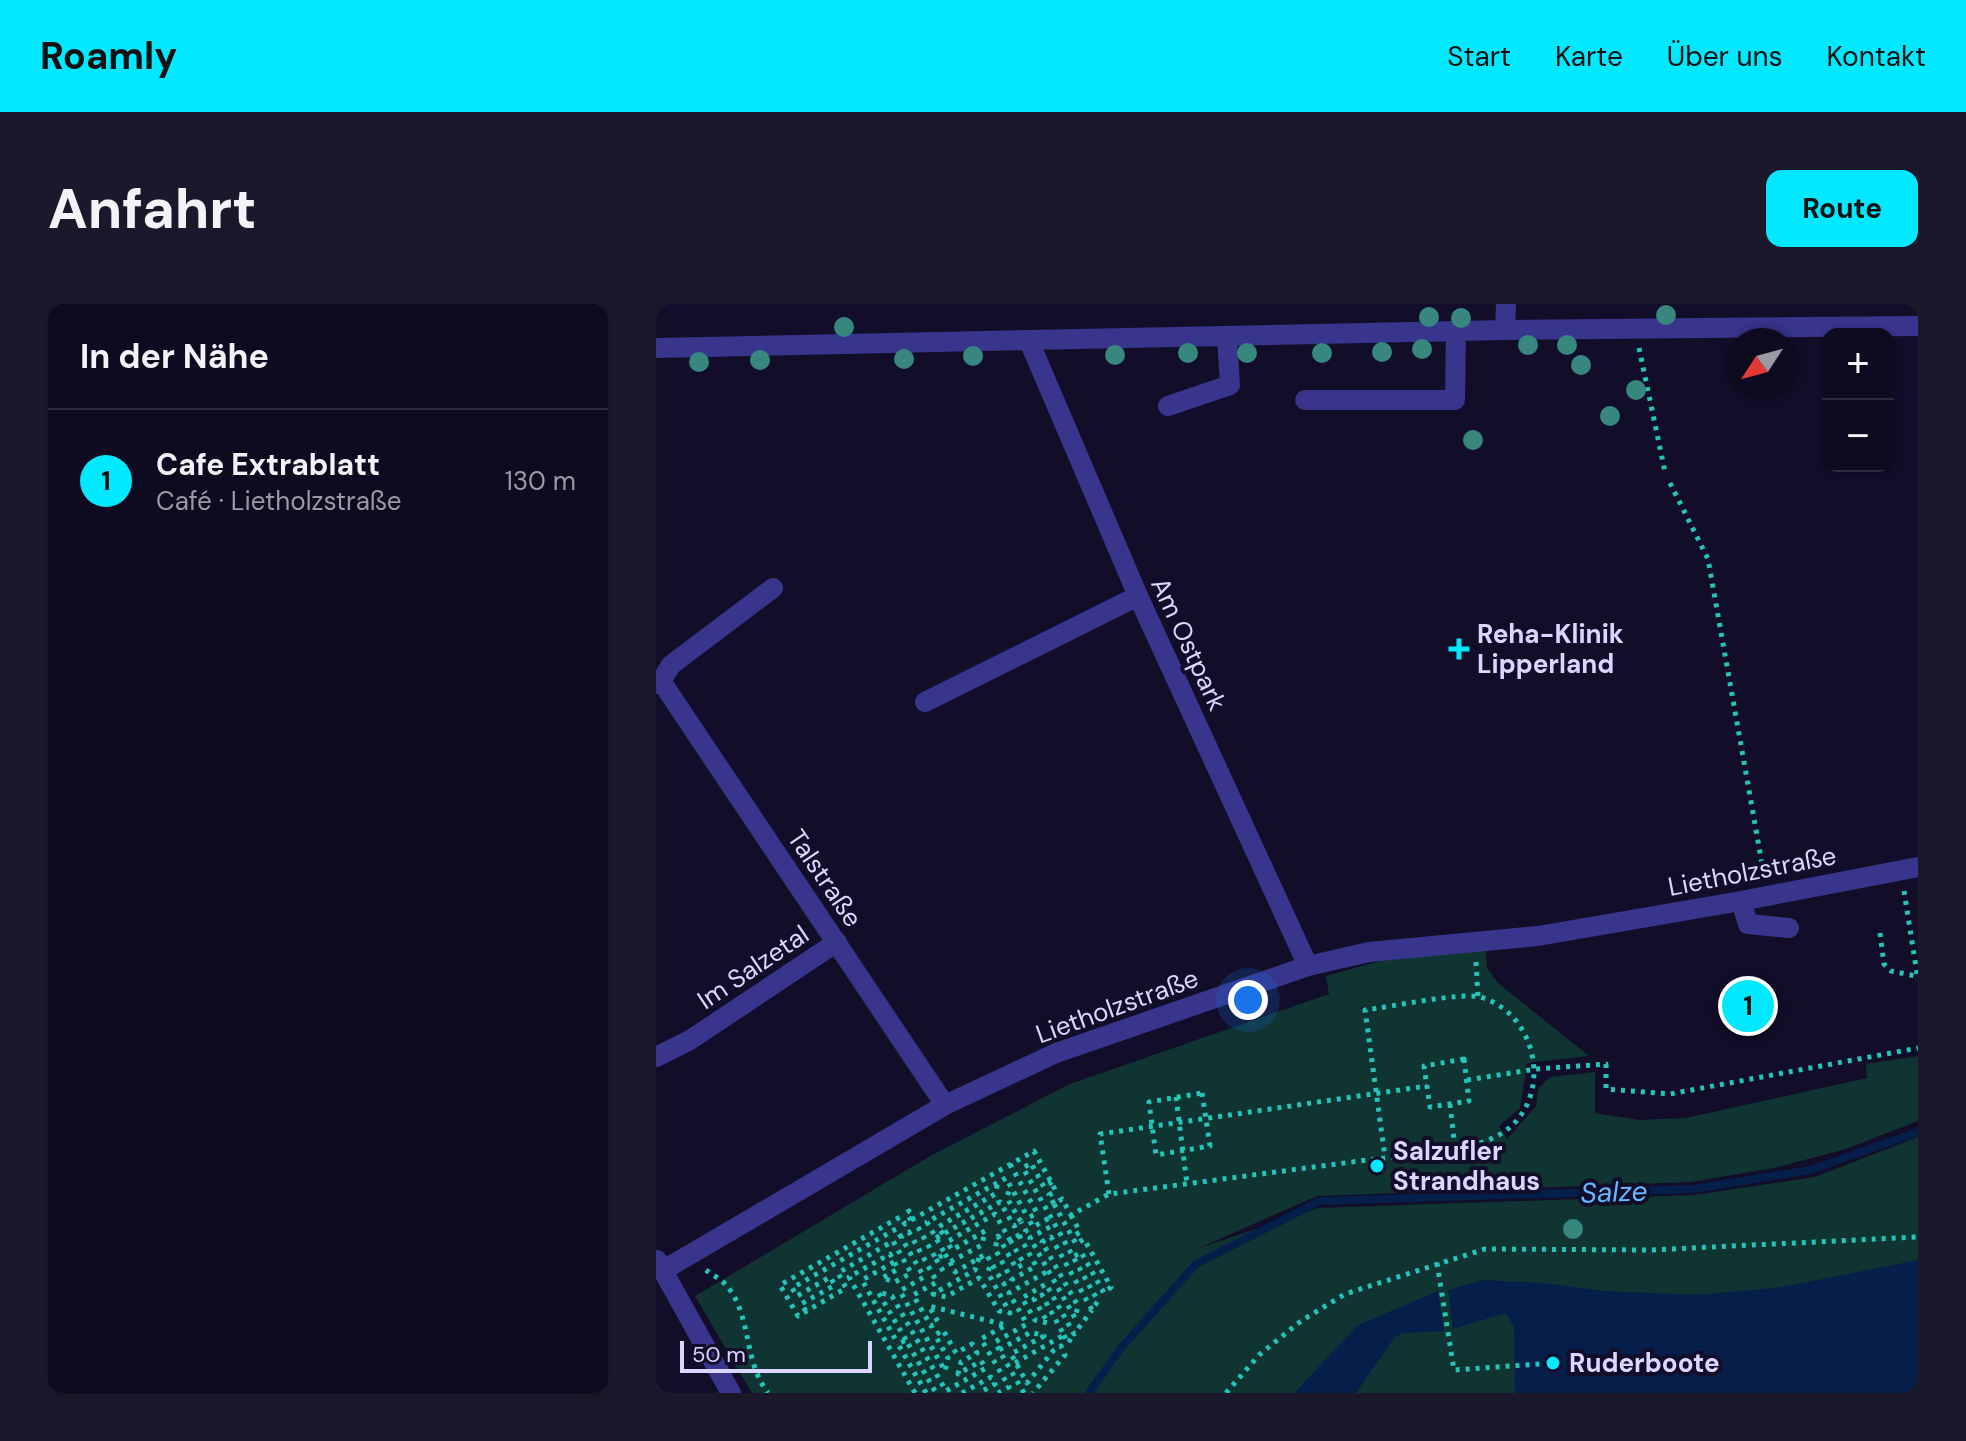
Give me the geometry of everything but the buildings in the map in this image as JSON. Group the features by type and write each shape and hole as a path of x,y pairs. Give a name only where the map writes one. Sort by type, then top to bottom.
{"street":[{"path":"1505,330 1506,304"},
{"path":"656,348 1505,330 1918,326"},
{"path":"1305,400 1455,400 1456,331"},
{"path":"1168,406 1230,385 1227,337"},
{"name":"Am Ostpark","path":"1029,341 1138,596 1308,966"},
{"name":"Talstraße","path":"773,588 671,665 658,683 945,1105"},
{"path":"925,702 1138,596"},
{"name":"Lietholzstraße","path":"659,1265 689,1255 945,1105 1056,1053 1308,966 1369,952 1538,936 1910,868"},
{"path":"1741,901 1748,924 1789,928"},
{"name":"Im Salzetal","path":"656,1057 690,1040 837,942"},
{"path":"659,1265 731,1393"}],"path":[{"path":"1637,330 1665,472"},
{"path":"1670,483 1708,559 1768,896"},
{"path":"1880,933 1884,964 1891,971 1917,978 1910,868"},
{"path":"1476,967 1478,997"},
{"path":"1071,1215 1109,1194 1455,1148 1493,1138 1521,1117 1531,1103 1536,1069 1525,1037 1514,1019 1499,1007 1478,997 1365,1010 1385,1157"},
{"path":"1467,1080 1536,1069 1606,1064 1606,1089 1670,1094 1918,1048"},
{"path":"1464,1059 1467,1080 1469,1101 1430,1107 1424,1066 1464,1059"},
{"path":"1109,1194 1100,1134 1427,1086"},
{"path":"1202,1093 1210,1146 1156,1155 1149,1102 1176,1097 1202,1093"},
{"path":"1176,1097 1187,1184"},
{"path":"1450,1104 1455,1148"},
{"path":"915,1393 849,1277 890,1254 898,1269 882,1278 895,1282 911,1273 893,1241 838,1273 846,1288 798,1316 780,1285 900,1217 905,1224 911,1220 906,1213 909,1211 913,1219 1034,1151 1056,1191 1049,1195 1072,1237 1076,1244 1084,1239 1111,1287 1104,1293 1081,1252 1073,1257"},
{"path":"1052,1182 1044,1187 1031,1163 1023,1168 1098,1301 1068,1343 1042,1295 1034,1299 1048,1323 1035,1320 1022,1298 1046,1284 1074,1334"},
{"path":"1010,1164 1037,1213 1028,1218"},
{"path":"1019,1235 1036,1266 1004,1284 986,1254 955,1272 927,1222 1006,1178 1033,1227 1051,1217"},
{"path":"943,1234 938,1227 995,1194 998,1182"},
{"path":"1010,1186 1007,1198 1026,1231 1010,1240"},
{"path":"1054,1204 1062,1199 1071,1215 1080,1232 1072,1237"},
{"path":"947,1200 951,1208"},
{"path":"936,1238 1000,1202 1014,1226 1021,1222"},
{"path":"950,1262 982,1245 985,1231 952,1250 947,1242 995,1214 1024,1264 1016,1268 998,1236 995,1249 1012,1280"},
{"path":"1055,1224 1030,1238 1075,1318 1078,1306 1042,1242 1051,1237 1092,1310"},
{"path":"918,1227 946,1276"},
{"path":"806,1311 801,1304 835,1285 830,1277 797,1296 792,1288 896,1229 924,1277 900,1291 945,1371 948,1358 935,1335 943,1330 956,1353 972,1344 977,1353 961,1362 958,1374 981,1361 986,1368 946,1391 892,1296 878,1292 936,1393"},
{"path":"901,1237 909,1232 937,1282 913,1295 931,1326 938,1322 929,1306 1006,1325 981,1339 1009,1387 998,1393"},
{"path":"1226,1393 1259,1355 1301,1321 1345,1294 1485,1249 1650,1250 1918,1237"},
{"path":"936,1259 945,1254"},
{"path":"689,1255 726,1285 734,1298 741,1312 753,1369 768,1393"},
{"path":"979,1258 975,1270 933,1294 946,1297 979,1278 999,1311 1010,1313 988,1273 991,1261"},
{"path":"894,1261 862,1280 926,1393"},
{"path":"1437,1263 1454,1370 1553,1363"},
{"path":"1024,1393 995,1342 1027,1324 1009,1293 1048,1271"},
{"path":"999,1350 1031,1332 1044,1336 1011,1354 1027,1383 1053,1351 1061,1346 1065,1355 1033,1393"},
{"path":"1015,1363 1064,1335"},
{"path":"898,1344 906,1340"},
{"path":"962,1393 991,1377 995,1384 979,1393"}],"green space":[{"path":"1486,948 1487,968 1498,983 1589,1056 1527,1063 1520,1108 1499,1126 1507,1139 1536,1106 1538,1089 1550,1077 1595,1072 1595,1113 1639,1120 1686,1118 1867,1078 1866,1064 1918,1056 1918,1121 1846,1149 1774,1168 1691,1182 1317,1196 1199,1248 1319,1208 1694,1195 1815,1177 1918,1137 1918,1393 752,1393 695,1296 932,1155 1070,1084 1329,994 1326,976 1406,954"}],"water":[{"path":"1918,1260 1918,1393 1515,1393 1514,1327 1506,1313 1453,1329 1448,1290 1484,1280 1543,1283 1603,1291 1697,1295 1782,1287"},
{"path":"1438,1291 1444,1331 1402,1333 1394,1338 1356,1393 1294,1393 1358,1325"}],"waterway":[{"name":"Salze","path":"1089,1393 1121,1348 1196,1264 1320,1201 1693,1189 1810,1170 1918,1132"}],"place":[{"name":"Reha-Klinik Lipperland","path":"1459,649"},
{"name":"Cafe Extrablatt","path":"1748,1006"},
{"name":"Salzufler Strandhaus","path":"1377,1166"},
{"name":"Ruderboote","path":"1553,1363"}]}
